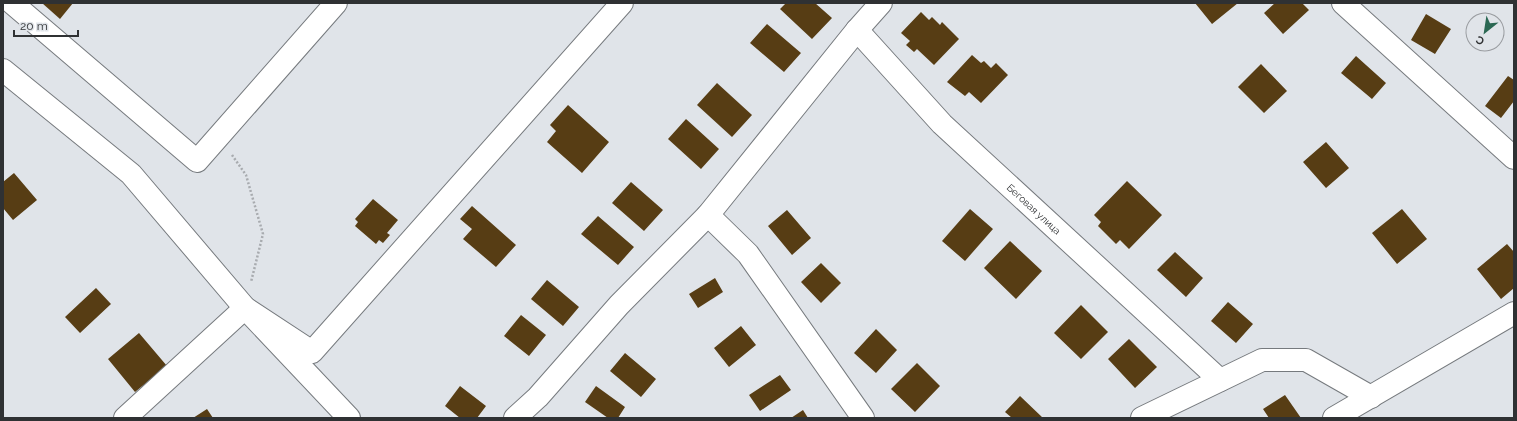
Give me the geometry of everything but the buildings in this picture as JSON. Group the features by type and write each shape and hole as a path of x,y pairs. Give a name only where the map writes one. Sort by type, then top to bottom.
{"street":[{"path":"12,3 197,160 326,6"},
{"path":"245,308 312,352 622,3"},
{"path":"516,418 538,397 619,304 708,215 857,30 881,3"},
{"path":"857,30 892,3"},
{"path":"1343,3 1514,158"},
{"name":"Беговая улица","path":"857,30 942,124 1220,380"},
{"path":"3,70 131,174 245,308 349,418"},
{"path":"708,215 748,254 863,418"},
{"path":"125,418 245,308"},
{"path":"1334,418 1514,313"},
{"path":"1142,418 1262,360 1306,360 1371,397"}],"path":[{"path":"218,136 246,175 263,234 245,308"}]}
